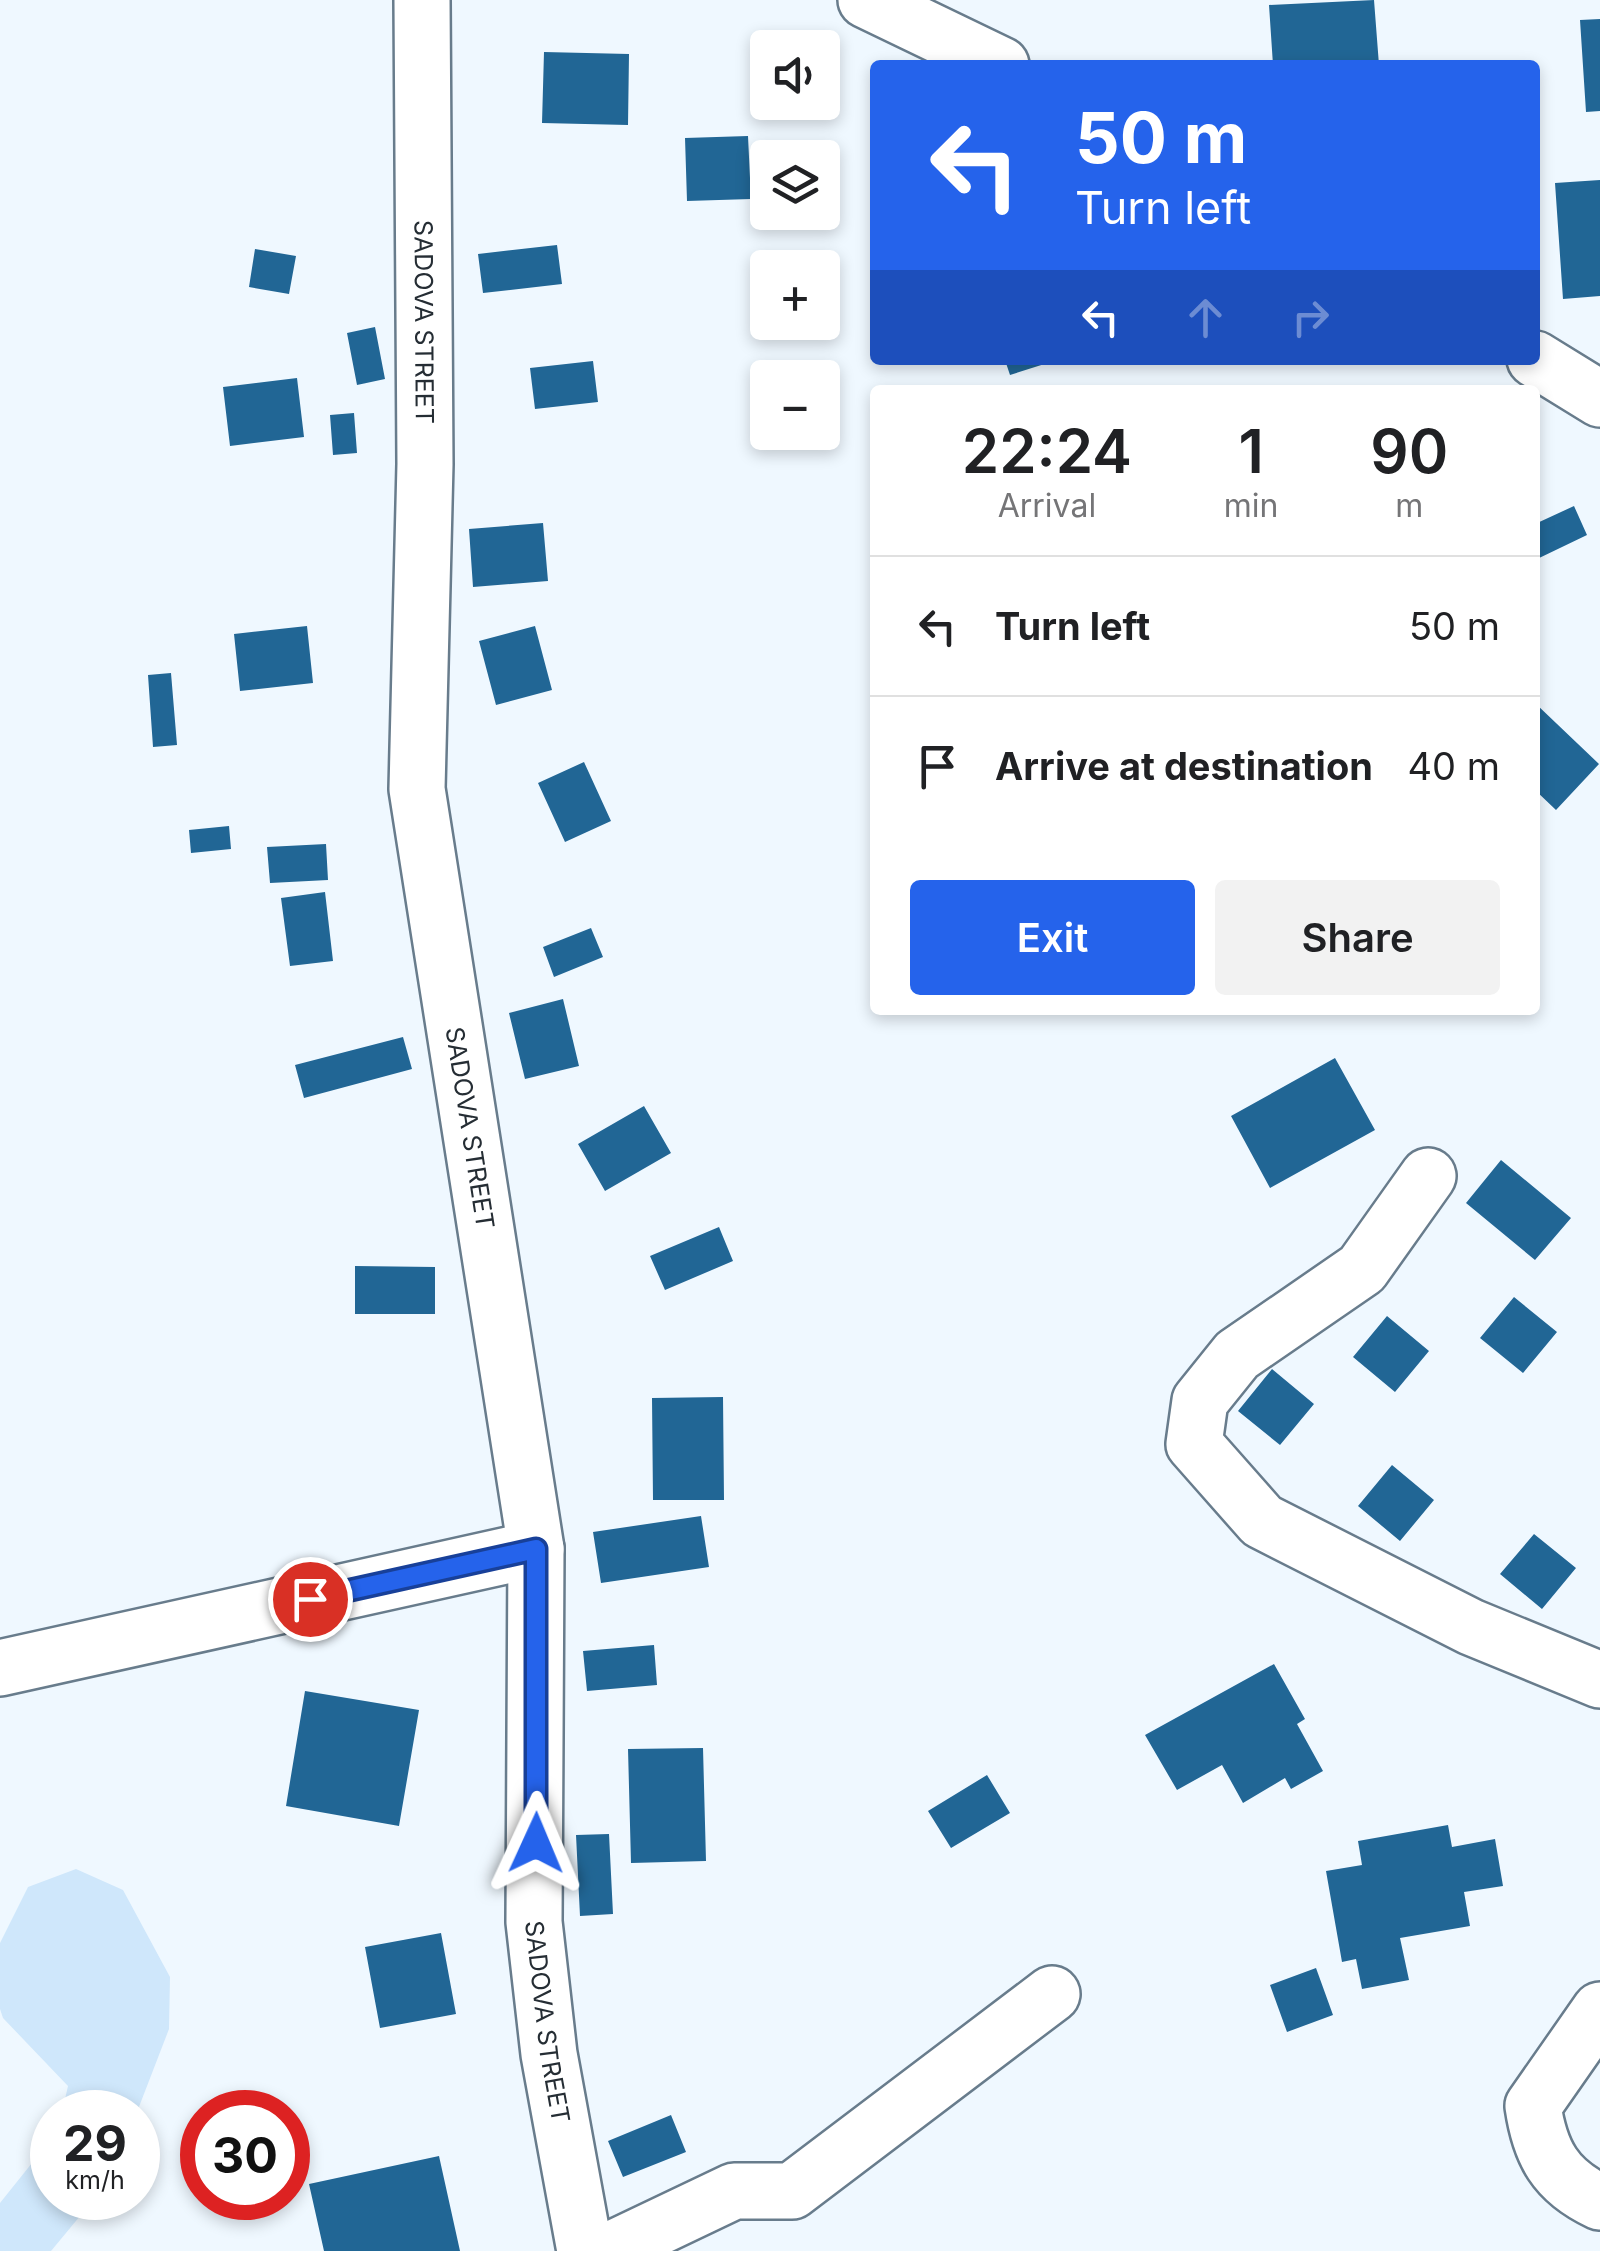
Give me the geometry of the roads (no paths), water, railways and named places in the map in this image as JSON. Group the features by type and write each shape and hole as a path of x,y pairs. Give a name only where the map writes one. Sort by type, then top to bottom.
{"street":[{"name":"SADOVA STREET","path":"422,0 424,464 417,789 536,1549 534,1922 549,2054 585,2251"},
{"path":"866,0 991,60"},
{"path":"1540,362 1600,399"},
{"path":"1428,1176 1362,1269 1238,1356 1200,1401 1194,1444 1262,1521 1471,1627 1600,1680"},
{"path":"2,1675 536,1549"},
{"path":"608,2251 734,2191 792,2191 1052,1994"},
{"path":"1600,2010 1533,2106 1546,2160 1584,2195 1600,2202"}]}
